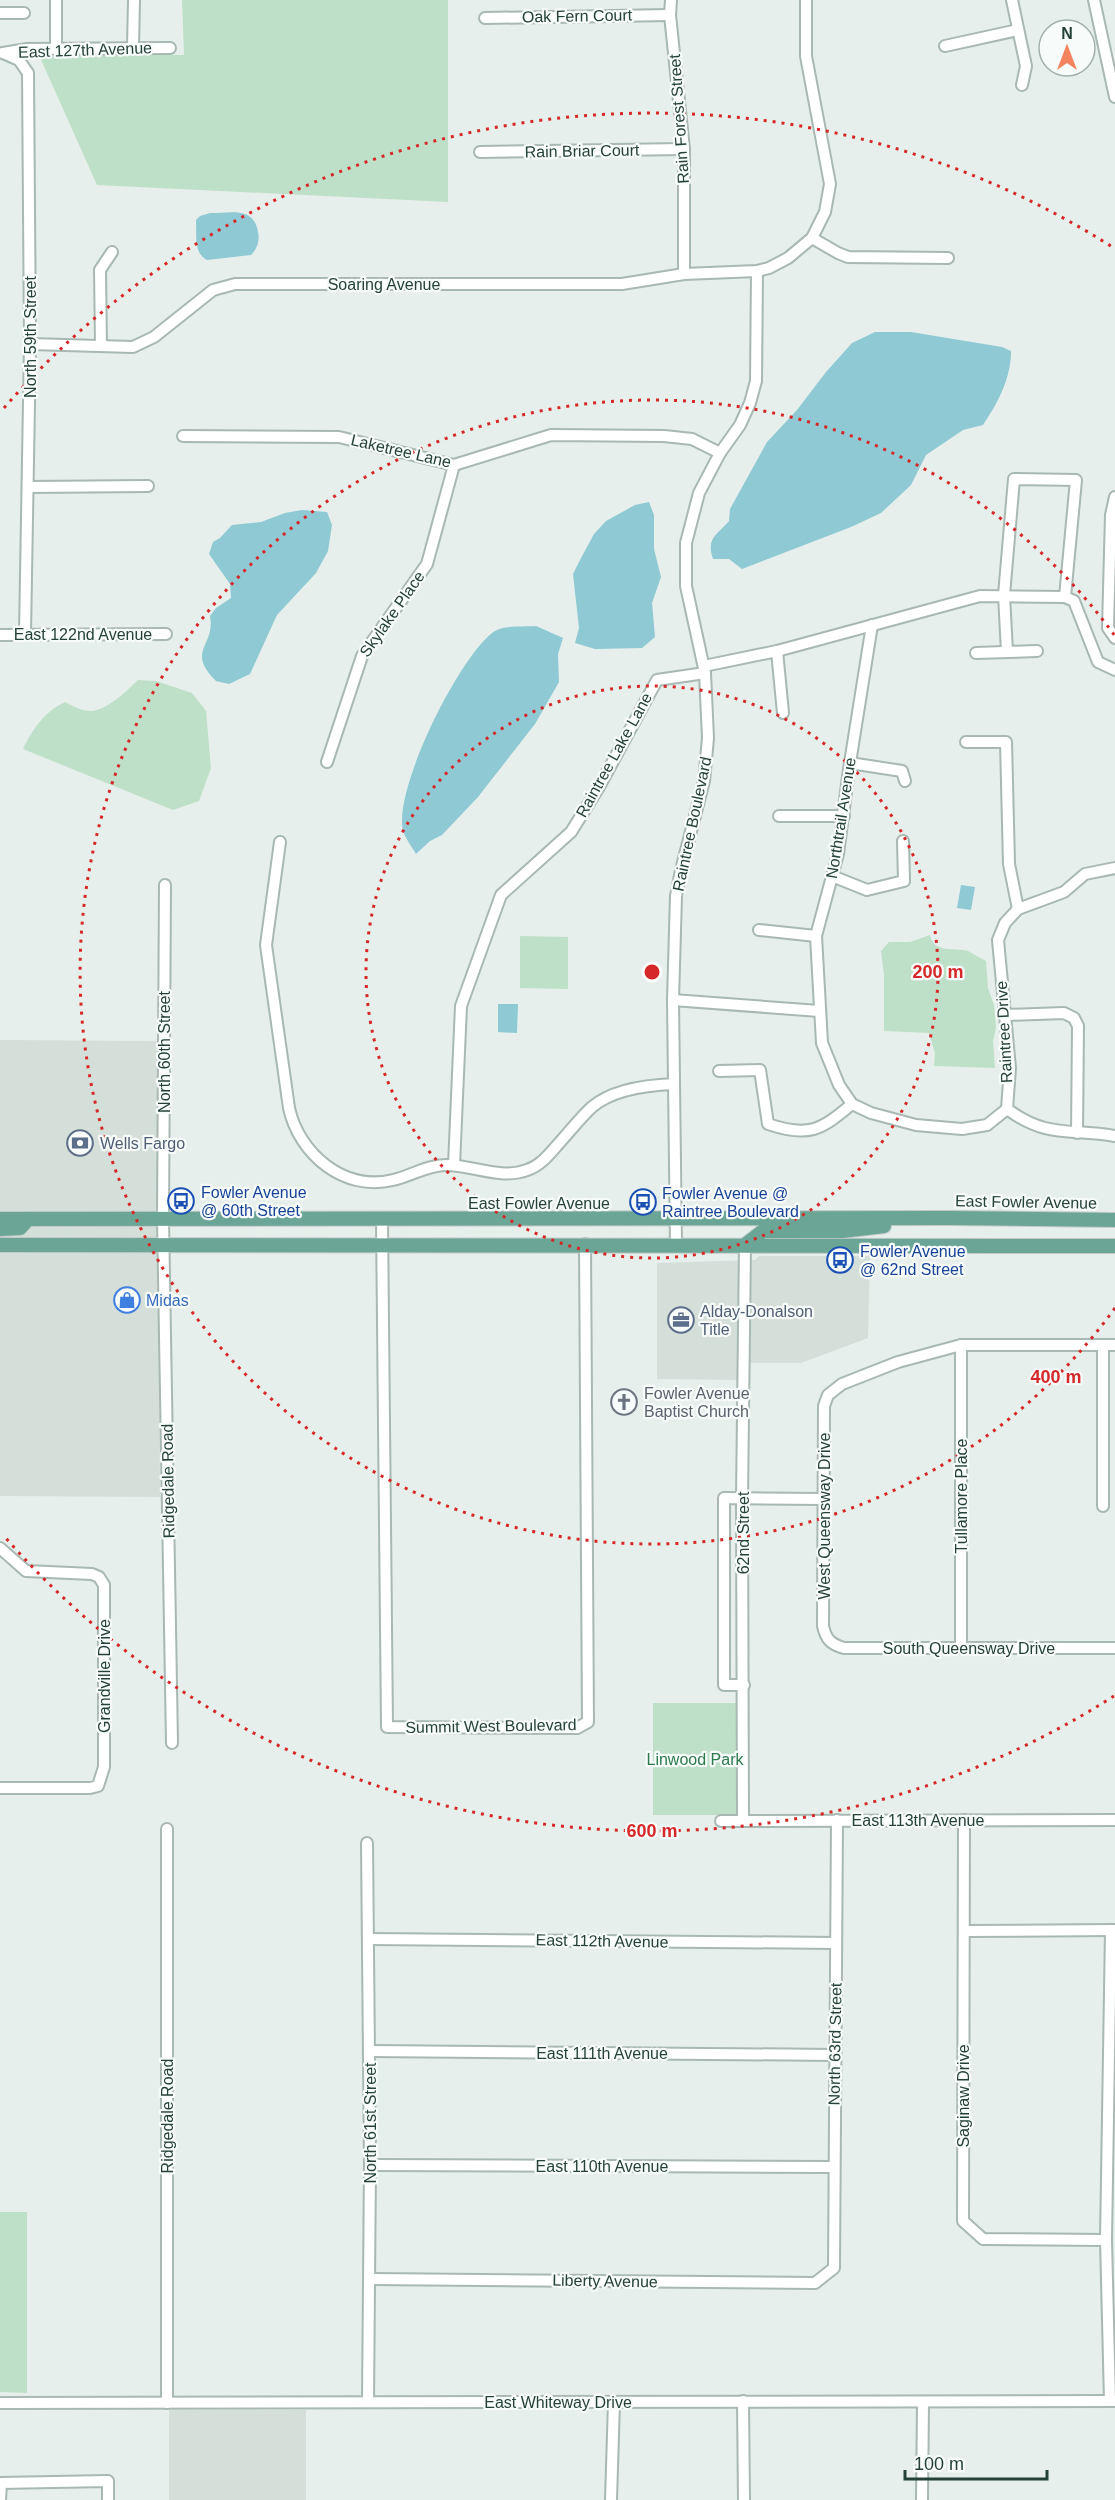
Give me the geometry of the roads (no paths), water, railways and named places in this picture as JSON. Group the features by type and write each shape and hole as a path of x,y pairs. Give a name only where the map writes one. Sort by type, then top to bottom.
{"main road":[{"name":"East Fowler Avenue","path":"0,1219 952,1218 1115,1220"},
{"path":"746,1245 763,1231 842,1231 952,1218"},
{"path":"0,1230 20,1228 28,1219"},
{"path":"0,1245 1115,1246"}],"street":[{"path":"56,0 56,49"},
{"path":"134,0 134,48"},
{"name":"Rain Forest Street","path":"671,0 670,15 684,149 684,274"},
{"path":"757,271 789,258 812,238 825,212 830,184 806,56 806,0"},
{"path":"1012,0 1026,66 1022,86"},
{"path":"1094,0 1115,97"},
{"path":"0,13 24,13"},
{"name":"Oak Fern Court","path":"485,18 670,15"},
{"path":"945,46 1018,30"},
{"name":"East 127th Avenue","path":"1,53 56,49 170,48"},
{"name":"North 59th Street","path":"1,53 19,60 28,73 30,345 26,634"},
{"name":"Rain Briar Court","path":"480,152 684,149"},
{"path":"812,238 838,254 848,257 948,258"},
{"path":"101,346 100,270 112,252"},
{"name":"Soaring Avenue","path":"30,345 132,347 154,337 213,290 235,284 622,284 684,274 757,271"},
{"name":"Raintree Boulevard","path":"676,1245 673,1000 676,896 704,782 708,738 704,670 686,586 686,543 699,493 720,453 740,425 750,403 756,381 757,271"},
{"name":"Laketree Lane","path":"183,436 339,437 454,465 550,435 664,436 692,439 720,453"},
{"name":"Skylake Place","path":"327,762 362,656 428,564 454,465"},
{"path":"1007,652 1004,595 1014,479 1076,480 1065,597"},
{"path":"29,487 148,486"},
{"path":"1115,498 1111,515 1108,628 1115,638"},
{"path":"704,670 980,596 1004,595 1065,597 1074,601 1098,662 1115,670"},
{"name":"Northtrail Avenue","path":"819,1011 816,936 832,876 843,816 873,625"},
{"name":"East 122nd Avenue","path":"0,635 166,634"},
{"path":"777,651 783,713"},
{"path":"976,653 1037,651"},
{"name":"Raintree Lake Lane","path":"454,1165 461,1006 501,895 571,832 599,787 657,680 704,670"},
{"path":"966,742 1006,742 1009,864 1018,909 1064,892 1085,874 1115,868"},
{"path":"850,763 902,771 905,781"},
{"path":"779,816 843,816"},
{"path":"832,876 867,890 904,881 903,841"},
{"path":"280,842 266,945 267,957 289,1108 300,1139 314,1157 324,1165 356,1180 380,1182 393,1180 433,1166 454,1165 505,1173 525,1171 539,1165 593,1106 618,1093 674,1084"},
{"name":"North 60th Street","path":"163,1219 165,885"},
{"name":"Raintree Drive","path":"1007,1109 1010,1068 998,940 1005,923 1018,909"},
{"path":"759,930 816,936"},
{"path":"673,1000 819,1011 822,1043 839,1085 852,1104 871,1113 916,1125 962,1129 987,1125 1007,1109 1023,1121 1043,1129 1115,1136"},
{"path":"1006,1015 1064,1014 1074,1018 1078,1026 1077,1133"},
{"path":"719,1071 760,1070 768,1124 787,1130 815,1130 831,1121 852,1104"},
{"name":"Ridgedale Road","path":"163,1219 172,1743"},
{"name":"Summit West Boulevard","path":"382,1220 387,1727 577,1728 588,1722 585,1244"},
{"name":"62nd Street","path":"743,1821 742,1498 746,1245"},
{"path":"961,1345 1115,1345"},
{"name":"West Queensway Drive","path":"826,1638 823,1626 823,1499 824,1406 828,1395 842,1384 898,1362 961,1345"},
{"name":"Tullamore Place","path":"961,1345 961,1647"},
{"path":"1103,1345 1103,1506"},
{"path":"744,1685 724,1685 724,1498 823,1499"},
{"name":"Grandville Drive","path":"0,1548 26,1571 92,1574 99,1577 104,1585 104,1755 102,1778 98,1786 90,1788 0,1788"},
{"name":"South Queensway Drive","path":"826,1638 833,1645 843,1648 1115,1648"},
{"name":"Saginaw Drive","path":"964,1820 963,2220 983,2239 1106,2240"},
{"name":"East 113th Avenue","path":"721,1821 1115,1820"},
{"name":"North 63rd Street","path":"834,2268 837,1821"},
{"name":"Ridgedale Road","path":"167,1829 167,2403"},
{"name":"North 61st Street","path":"368,1843 370,2051 368,2402"},
{"path":"964,1931 1113,1930 1106,2240 1113,2401"},
{"name":"East 112th Avenue","path":"368,1939 836,1943"},
{"name":"East 111th Avenue","path":"370,2051 835,2055"},
{"name":"East 110th Avenue","path":"370,2164 833,2167"},
{"name":"Liberty Avenue","path":"370,2279 814,2283 834,2268"},
{"path":"743,2401 744,2500"},
{"name":"East Whiteway Drive","path":"0,2403 1113,2401"},
{"path":"611,2500 614,2402"},
{"path":"922,2500 923,2403"},
{"path":"0,2500 0,2483 108,2481 108,2500"}],"water":[{"path":"233,212 252,218 256,224 259,239 251,255 207,260 203,257 197,243 196,220 210,213"},
{"path":"875,332 911,332 1002,347 1011,351 1009,371 1003,390 983,425 963,430 926,455 911,485 881,513 742,569 729,559 713,559 712,542 716,534 729,521 730,509 767,442 797,410 852,343"},
{"path":"649,502 654,515 654,549 661,577 652,603 655,637 642,648 595,649 575,643 579,628 573,574 580,560 594,534 606,521 635,505"},
{"path":"302,510 327,512 332,525 328,551 316,573 277,615 250,674 229,684 216,681 207,671 202,655 211,626 210,616 216,608 231,598 230,584 209,554 213,542 232,525 261,522 285,513"},
{"path":"536,626 563,638 558,654 559,682 535,724 478,797 442,835 430,841 416,854 403,830 403,811 408,785 419,755 448,693 481,644 495,631 509,627"},
{"path":"961,885 975,887 971,910 957,908"},
{"path":"498,1004 518,1004 517,1033 498,1032"}],"place":[{"name":"Wells Fargo","path":"80,1143"},
{"name":"Fowler Avenue @ 60th Street","path":"181,1201"},
{"name":"Fowler Avenue @ Raintree Boulevard","path":"643,1202"},
{"name":"Fowler Avenue @ 62nd Street","path":"840,1260"},
{"name":"Midas","path":"127,1300"},
{"name":"Alday-Donalson Title","path":"681,1320"},
{"name":"Fowler Avenue Baptist Church","path":"624,1402"}],"park label":[{"name":"Linwood Park","path":"695,1759"}]}
